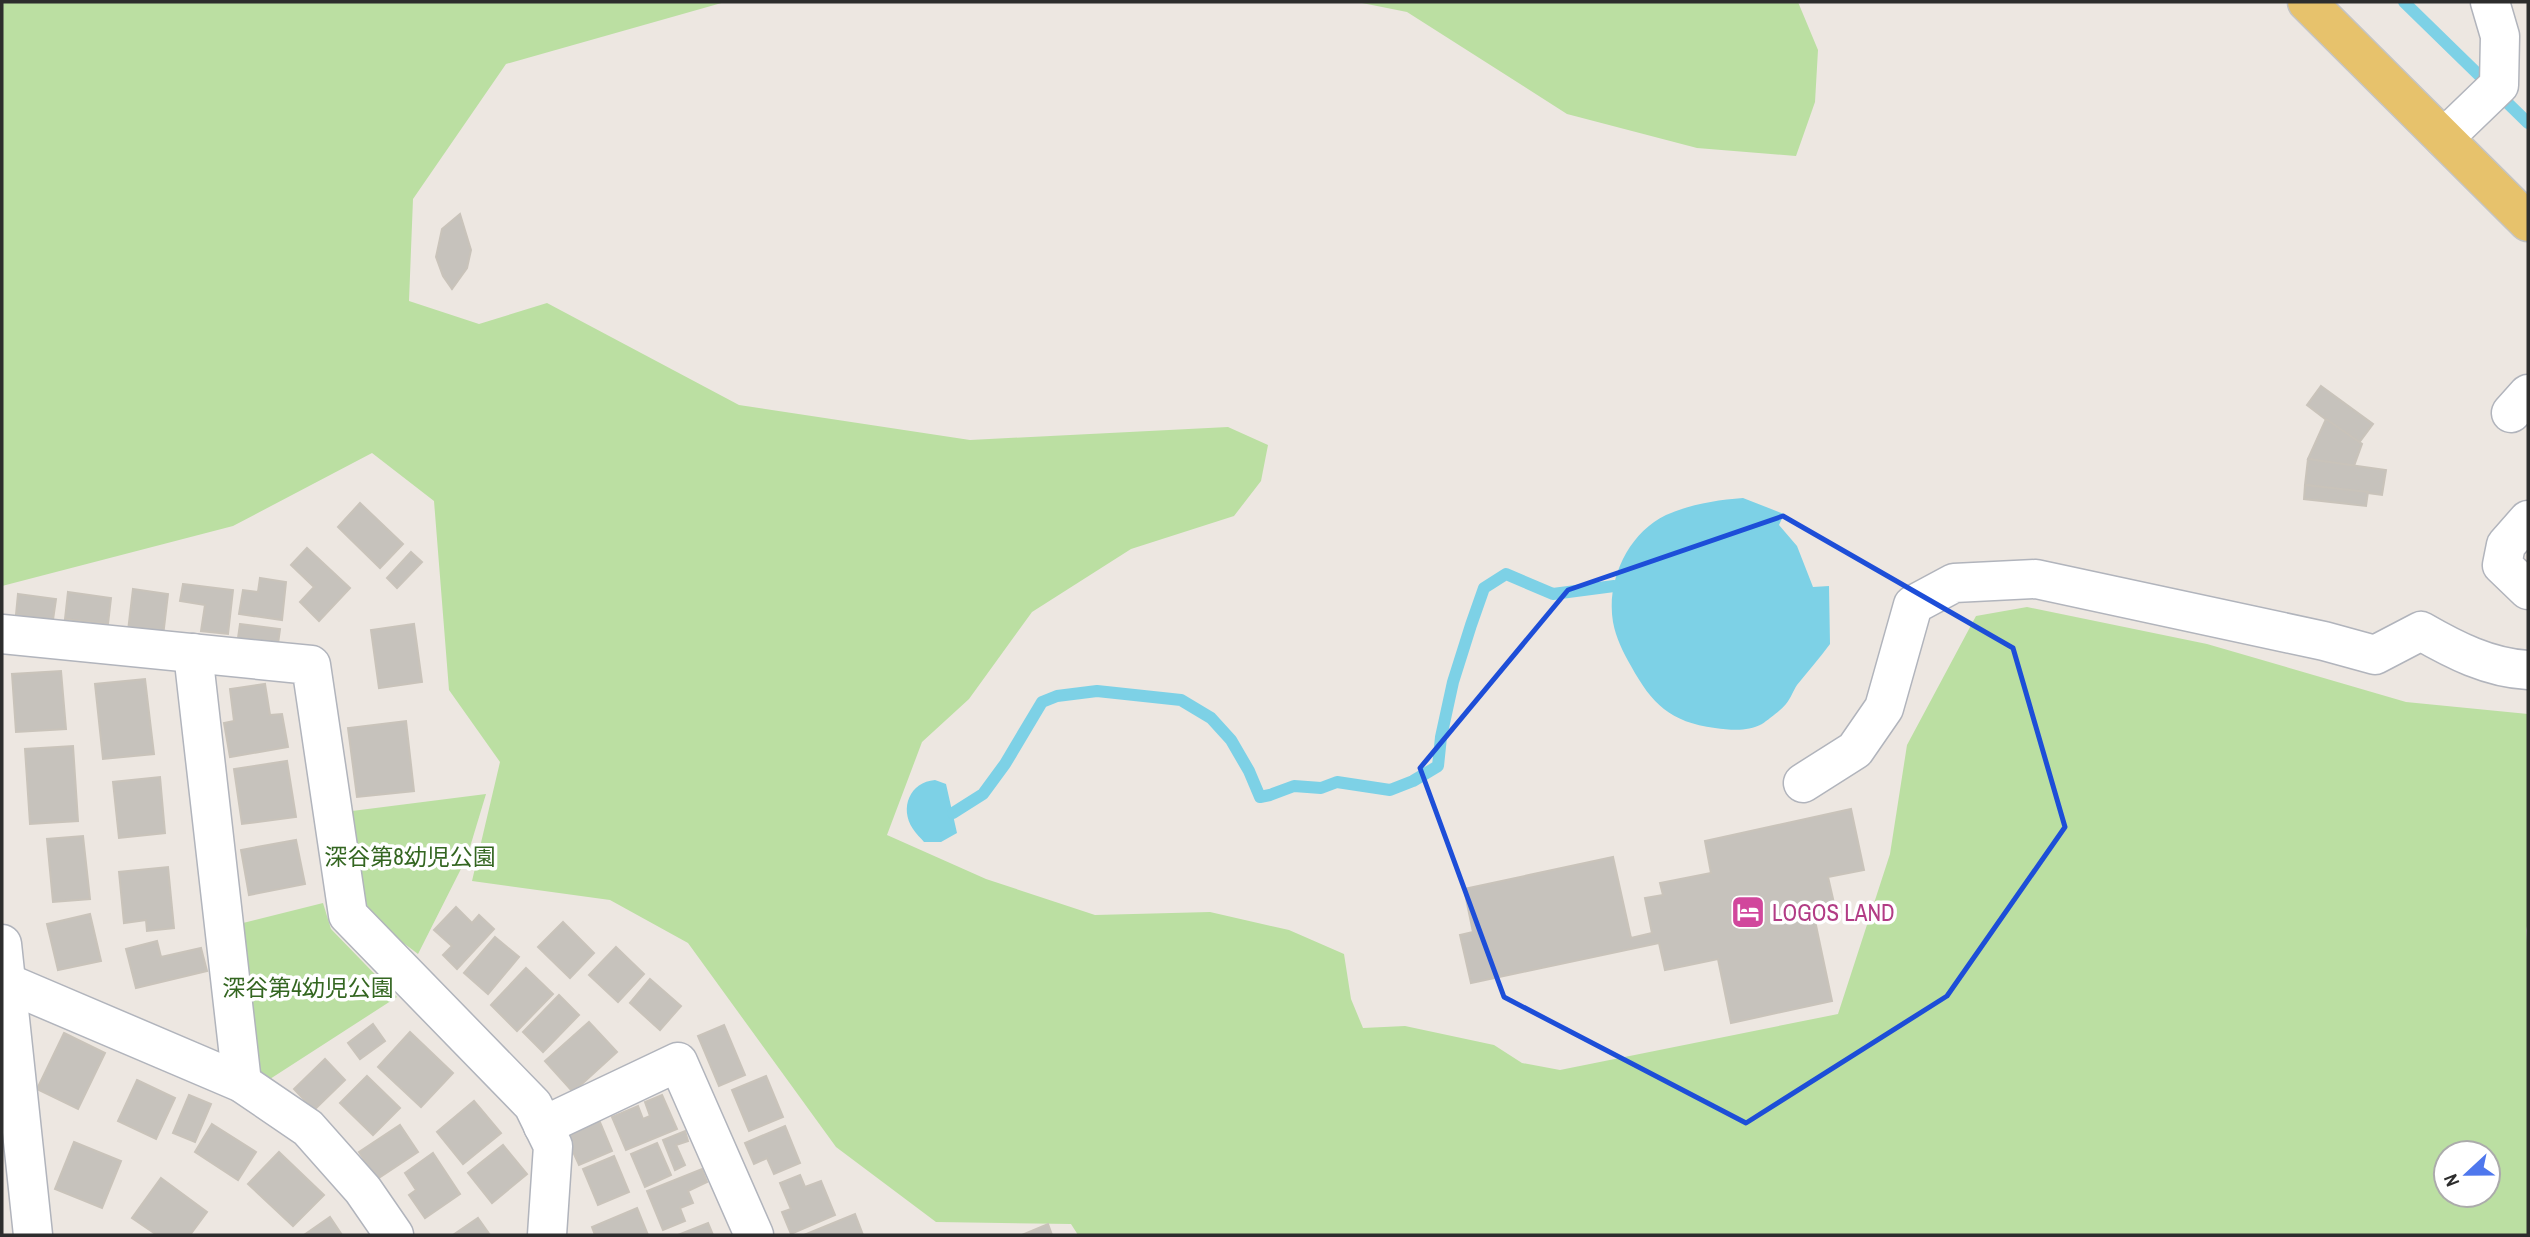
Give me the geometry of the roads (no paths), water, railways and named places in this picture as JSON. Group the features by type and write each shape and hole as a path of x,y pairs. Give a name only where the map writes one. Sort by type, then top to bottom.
{"main road":[{"path":"2307,2 2528,222"}],"street":[{"path":"2445,138 2499,85 2500,36 2490,2"},
{"path":"2528,520 2506,545 2501,565 2528,590"},
{"path":"1803,783 1855,750 1884,708 1913,605 1954,583 2036,579 2324,641 2375,655 2421,631 2455,651 2484,662 2528,670"},
{"path":"2,634 311,665 348,915 533,1105 554,1146 547,1235"},
{"path":"193,653 242,1083"},
{"path":"2,944 5,982 41,1231"},
{"path":"5,982 242,1083 308,1128 363,1190 394,1235"},
{"path":"543,1126 678,1062 754,1235"}],"water":[{"path":"1743,498 1784,514 1779,525 1797,546 1813,587 1829,586 1830,644 1781,709 1756,727 1733,730 1686,721 1674,716 1655,701 1639,679 1618,639 1612,606 1613,591 1623,560 1631,546 1653,523 1675,511 1694,505"},
{"path":"935,780 946,784 957,833 941,842 924,842 909,821 907,805 913,791 926,782"}],"waterway":[{"path":"2404,2 2528,123"},
{"path":"953,813 983,794 1005,764 1042,702 1057,696 1097,691 1181,700 1211,718 1231,740 1260,797 1294,786 1321,788 1337,782 1390,790 1413,781 1438,766 1441,737 1453,682 1484,588 1506,574 1553,594 1614,586"}],"place":[{"name":"LOGOS LAND","path":"1748,912"}],"park label":[{"name":"深谷第8幼児公園","path":"410,856"},
{"name":"深谷第4幼児公園","path":"308,987"}]}
